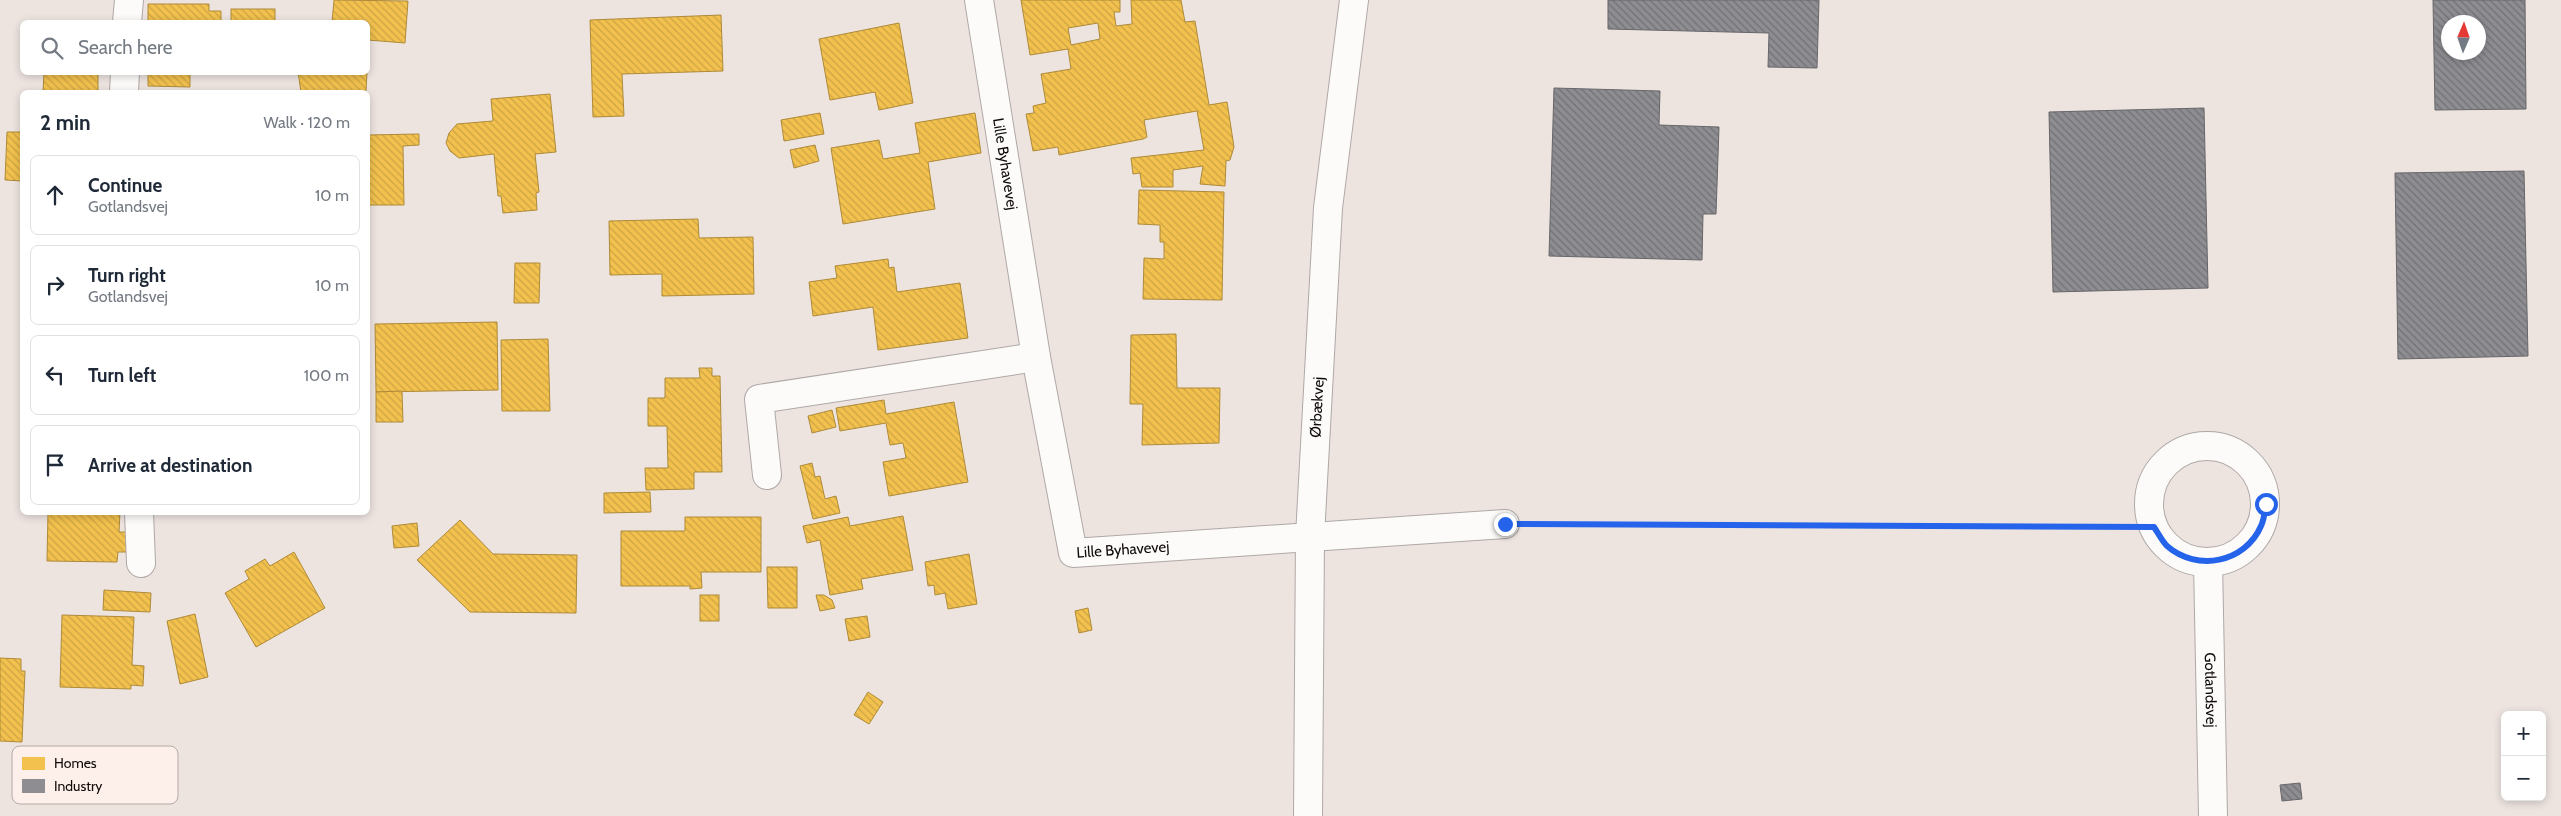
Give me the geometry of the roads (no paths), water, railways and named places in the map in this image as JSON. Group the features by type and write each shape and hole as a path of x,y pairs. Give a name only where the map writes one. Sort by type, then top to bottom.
{"street":[{"path":"128,20 129,0"},
{"name":"Lille Byhavevej","path":"980,0 1036,357 1073,552 1310,536"},
{"name":"Ørbækvej","path":"1308,816 1310,536 1328,208 1354,0"},
{"path":"124,90 125,75"},
{"path":"767,475 759,399 1036,357"},
{"path":"2207,446 2230,450 2249,463 2261,481 2266,504 2262,526 2249,545 2230,557 2208,562 2185,558 2166,545 2154,527 2149,504 2153,482 2166,463 2185,450 2207,446"},
{"path":"138,515 141,563"},
{"path":"1310,536 1505,524"},
{"name":"Gotlandsvej","path":"2208,562 2213,816"}]}
